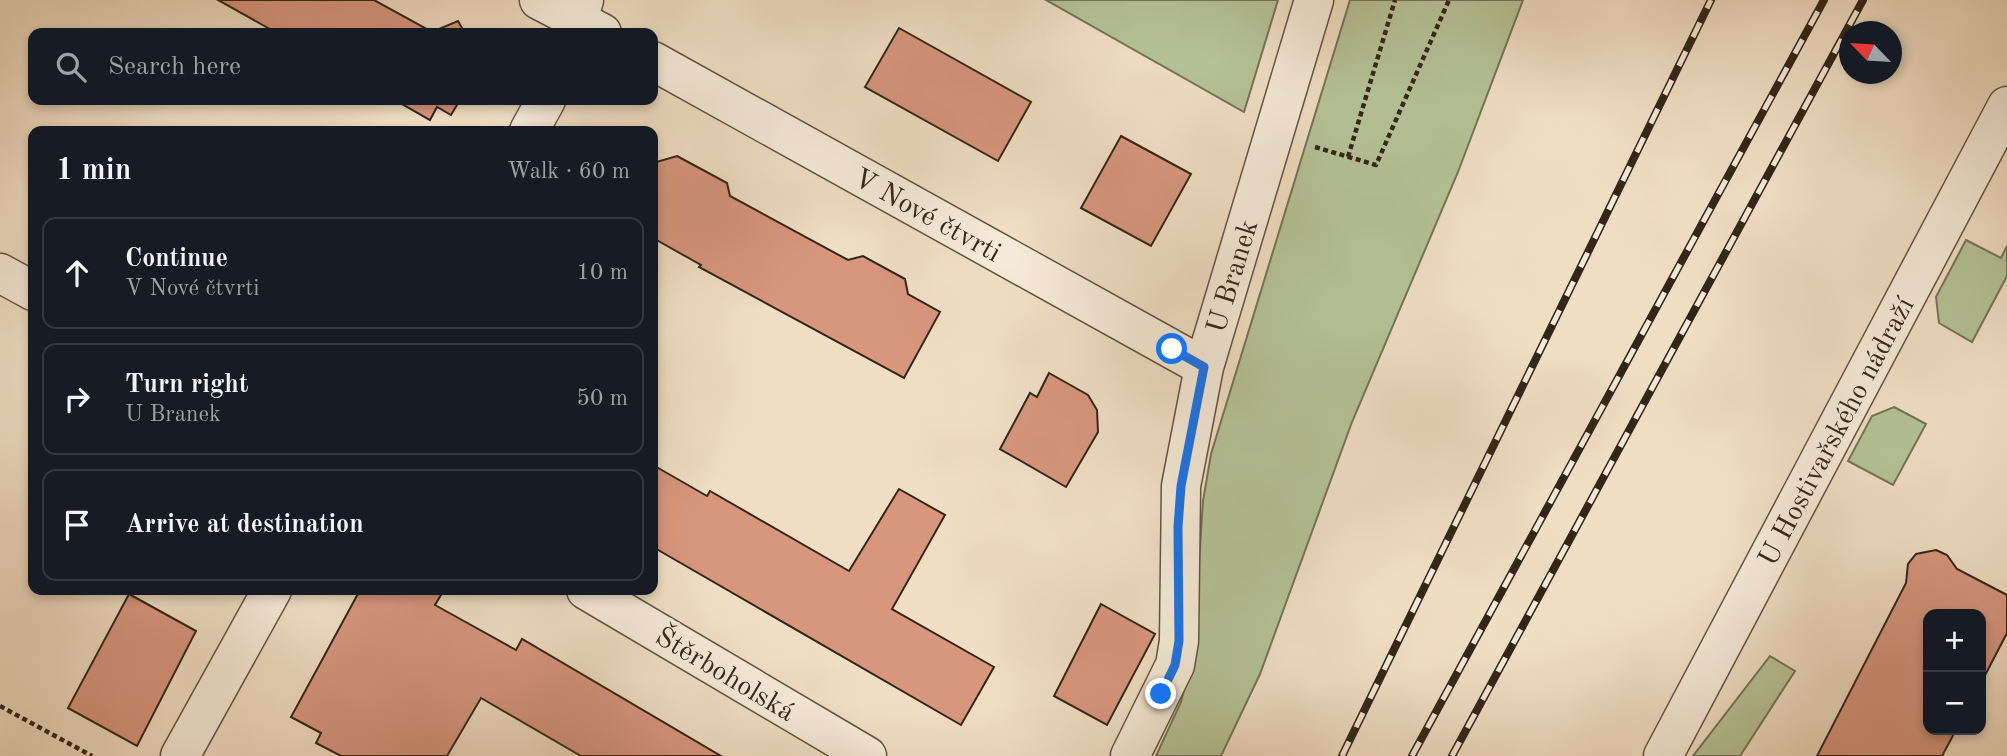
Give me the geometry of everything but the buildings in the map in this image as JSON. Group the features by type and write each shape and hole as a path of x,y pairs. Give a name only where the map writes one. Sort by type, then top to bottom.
{"street":[{"path":"539,0 585,22"},
{"name":"U Branek","path":"1130,756 1175,665 1179,641 1178,527 1181,486 1204,367 1314,0"},
{"name":"V Nové čtvrti","path":"658,64 1204,367"},
{"path":"532,126 543,105"},
{"name":"U Hostivařského nádraží","path":"1663,756 2007,106"},
{"path":"0,273 28,288"},
{"path":"180,756 269,595"},
{"name":"Štěrboholská","path":"594,595 867,756"}],"path":[{"path":"1395,0 1348,157 1376,165 1449,0"},
{"path":"0,706 92,756"}],"green space":[{"path":"1046,0 1278,0 1244,112"},
{"path":"1350,0 1523,0 1458,172 1352,422 1260,674 1221,756 1156,756 1181,702 1193,655 1203,501 1211,454"},
{"path":"1966,240 2001,258 2007,246 2007,276 1972,342 1939,323 1936,297"},
{"path":"1894,407 1926,424 1893,485 1848,461 1872,416"},
{"path":"1770,656 1795,671 1740,756 1693,756"}],"railway":[{"path":"1342,756 1711,0"},
{"path":"1412,756 1824,0"},
{"path":"1452,756 1863,0"}],"route":[{"path":"1161,694 1175,665 1179,641 1178,527 1181,486 1204,367 1172,349"}]}
